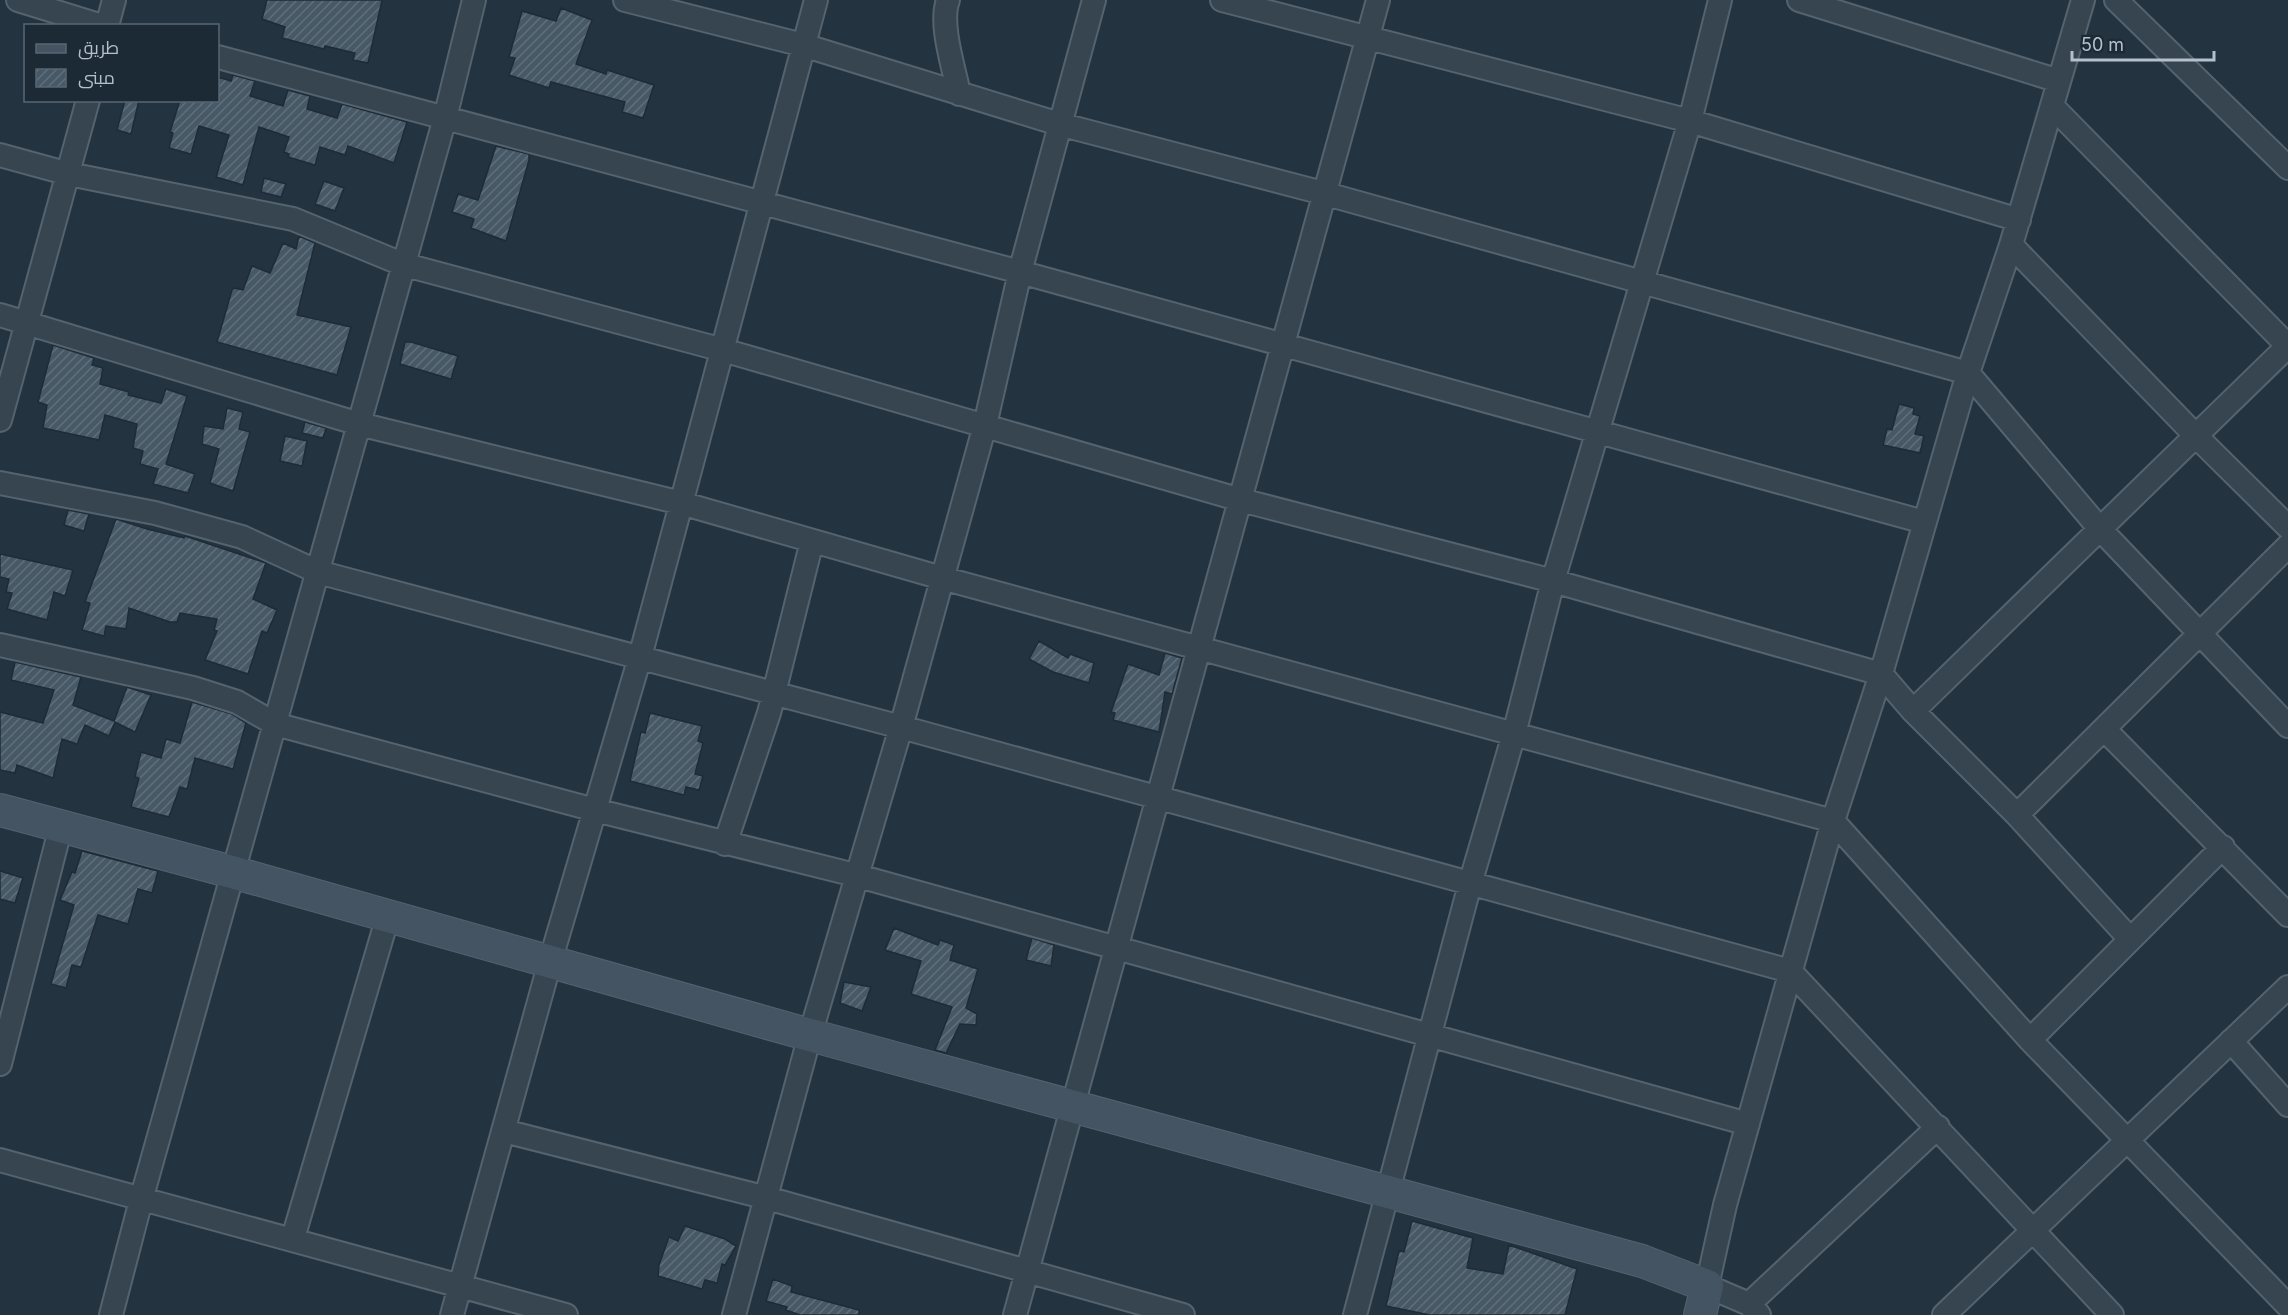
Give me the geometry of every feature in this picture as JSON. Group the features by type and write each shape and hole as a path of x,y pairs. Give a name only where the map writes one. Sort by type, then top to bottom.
{"street":[{"path":"18,0 96,24"},
{"path":"108,24 114,0"},
{"path":"111,1315 232,872 445,118 474,0"},
{"path":"625,0 802,45 1059,124 1323,193 1641,284 1968,373 2100,529 2288,726"},
{"path":"452,1315 550,962 640,657 802,45 816,0"},
{"path":"948,0 944,12 946,33 959,94"},
{"path":"734,1315 855,875 901,727 985,425 1020,272 1094,0"},
{"path":"1222,0 1690,121 2019,220"},
{"path":"1015,1315 1378,0"},
{"path":"1355,1315 1389,1193 1428,1037 1514,734 1553,581 1690,121 1720,0"},
{"path":"1799,0 2059,81"},
{"path":"1703,1300 1725,1205 1833,821 1881,674 1968,373 2019,220 2083,0"},
{"path":"2116,0 2288,168"},
{"path":"219,57 1020,272 1924,522"},
{"path":"0,420 87,102"},
{"path":"1913,711 2288,346 2052,106"},
{"path":"0,154 69,174 293,219 402,264 723,350 1241,500 1553,581 1881,674 1913,711 2017,815 2130,939"},
{"path":"2011,245 2197,437 2288,527"},
{"path":"0,315 359,424 681,503 942,578 1833,821 2030,1040 2288,1306"},
{"path":"0,483 155,513 242,537 318,572 901,727 1790,971 2112,1315"},
{"path":"725,844 774,693 812,541"},
{"path":"2017,815 2288,546"},
{"path":"0,645 194,688 237,702 275,724 725,844 855,875 1428,1037 1748,1124"},
{"path":"2104,729 2288,915"},
{"path":"0,810 232,872 810,1035 1642,1261 1703,1300 1754,1310 1938,1127"},
{"path":"0,1064 61,826"},
{"path":"2030,1040 2223,847"},
{"path":"293,1238 388,916"},
{"path":"1944,1315 2127,1138 2288,987"},
{"path":"2231,1041 2288,1105"},
{"path":"504,1131 767,1198 1183,1315"},
{"path":"0,1160 141,1200 293,1238 566,1315"}],"building":[{"path":"267,0 382,0 368,63 353,60 355,53 325,46 324,49 282,38 285,27 262,19"},
{"path":"561,8 592,20 576,64 606,74 607,70 654,85 643,118 622,112 625,102 551,82 549,88 509,75 515,58 509,57 522,11 556,21"},
{"path":"233,75 255,81 250,96 283,106 288,90 310,96 307,109 337,118 342,104 407,122 394,163 348,146 345,155 320,147 315,165 288,157 289,154 284,152 289,137 259,127 243,185 216,177 229,135 199,126 191,154 169,148 173,133 170,132 179,102 219,102 219,77 231,81"},
{"path":"124,102 139,102 131,134 117,130"},
{"path":"496,146 529,154 506,241 471,228 474,219 452,212 458,194 478,200"},
{"path":"264,178 286,184 281,197 261,192"},
{"path":"324,181 344,188 335,211 315,204"},
{"path":"299,236 315,243 297,315 351,327 337,375 217,342 232,290 234,288 243,290 252,266 270,273 283,243 296,249"},
{"path":"405,342 458,356 451,379 400,364"},
{"path":"53,345 94,358 92,365 103,368 100,384 129,392 128,395 161,403 166,389 187,396 166,464 195,474 188,493 153,484 158,469 140,464 143,451 133,448 137,424 105,415 99,440 43,428 47,405 38,402"},
{"path":"1899,404 1914,408 1913,414 1920,416 1915,434 1924,436 1920,453 1883,445 1887,429 1892,430"},
{"path":"227,408 243,412 239,429 250,432 233,491 210,483 219,449 202,444 204,426 223,429"},
{"path":"305,422 326,428 323,438 302,433"},
{"path":"285,436 307,441 302,466 280,461"},
{"path":"68,510 89,514 84,531 64,525"},
{"path":"116,519 147,529 184,538 185,536 266,563 253,599 277,610 267,633 262,631 248,674 205,660 217,631 214,630 217,619 180,613 177,622 170,622 129,608 126,629 106,626 104,636 82,630 90,603 85,602"},
{"path":"0,554 73,570 65,596 54,592 47,620 7,609 12,593 6,592 9,579 0,577"},
{"path":"1039,641 1068,658 1070,654 1094,663 1089,683 1053,672 1029,659"},
{"path":"1165,653 1182,658 1172,694 1165,692 1159,732 1113,720 1115,713 1111,712 1128,664 1159,675"},
{"path":"15,662 81,677 73,705 114,721 127,687 151,695 135,732 115,722 109,736 85,725 77,744 62,739 53,778 17,765 15,773 0,770 0,712 43,723 54,690 11,680"},
{"path":"192,702 232,714 246,723 233,769 195,758 187,789 180,787 169,817 131,807 139,778 135,777 141,752 161,758 166,739 180,743"},
{"path":"650,713 702,726 698,741 703,743 695,774 703,776 699,790 686,787 684,795 630,781 641,732 645,733"},
{"path":"82,851 158,871 152,893 138,889 128,924 98,915 81,967 72,965 66,988 51,984 74,905 60,900 72,872 75,873"},
{"path":"0,871 23,878 15,903 0,899"},
{"path":"894,928 938,945 940,940 954,945 950,960 978,969 966,1008 977,1014 976,1025 960,1024 946,1053 935,1050 952,1007 911,994 921,961 885,950"},
{"path":"1032,938 1054,945 1051,966 1026,960"},
{"path":"844,982 871,987 862,1011 840,1003"},
{"path":"1412,1221 1473,1238 1467,1268 1503,1274 1509,1245 1577,1269 1565,1315 1430,1315 1386,1306 1399,1251 1404,1252"},
{"path":"685,1226 725,1239 736,1246 725,1265 722,1264 717,1283 705,1280 702,1289 658,1276 659,1265 669,1237 678,1241"},
{"path":"773,1279 792,1286 791,1292 859,1310 859,1315 800,1315 786,1310 787,1307 766,1301"}]}
